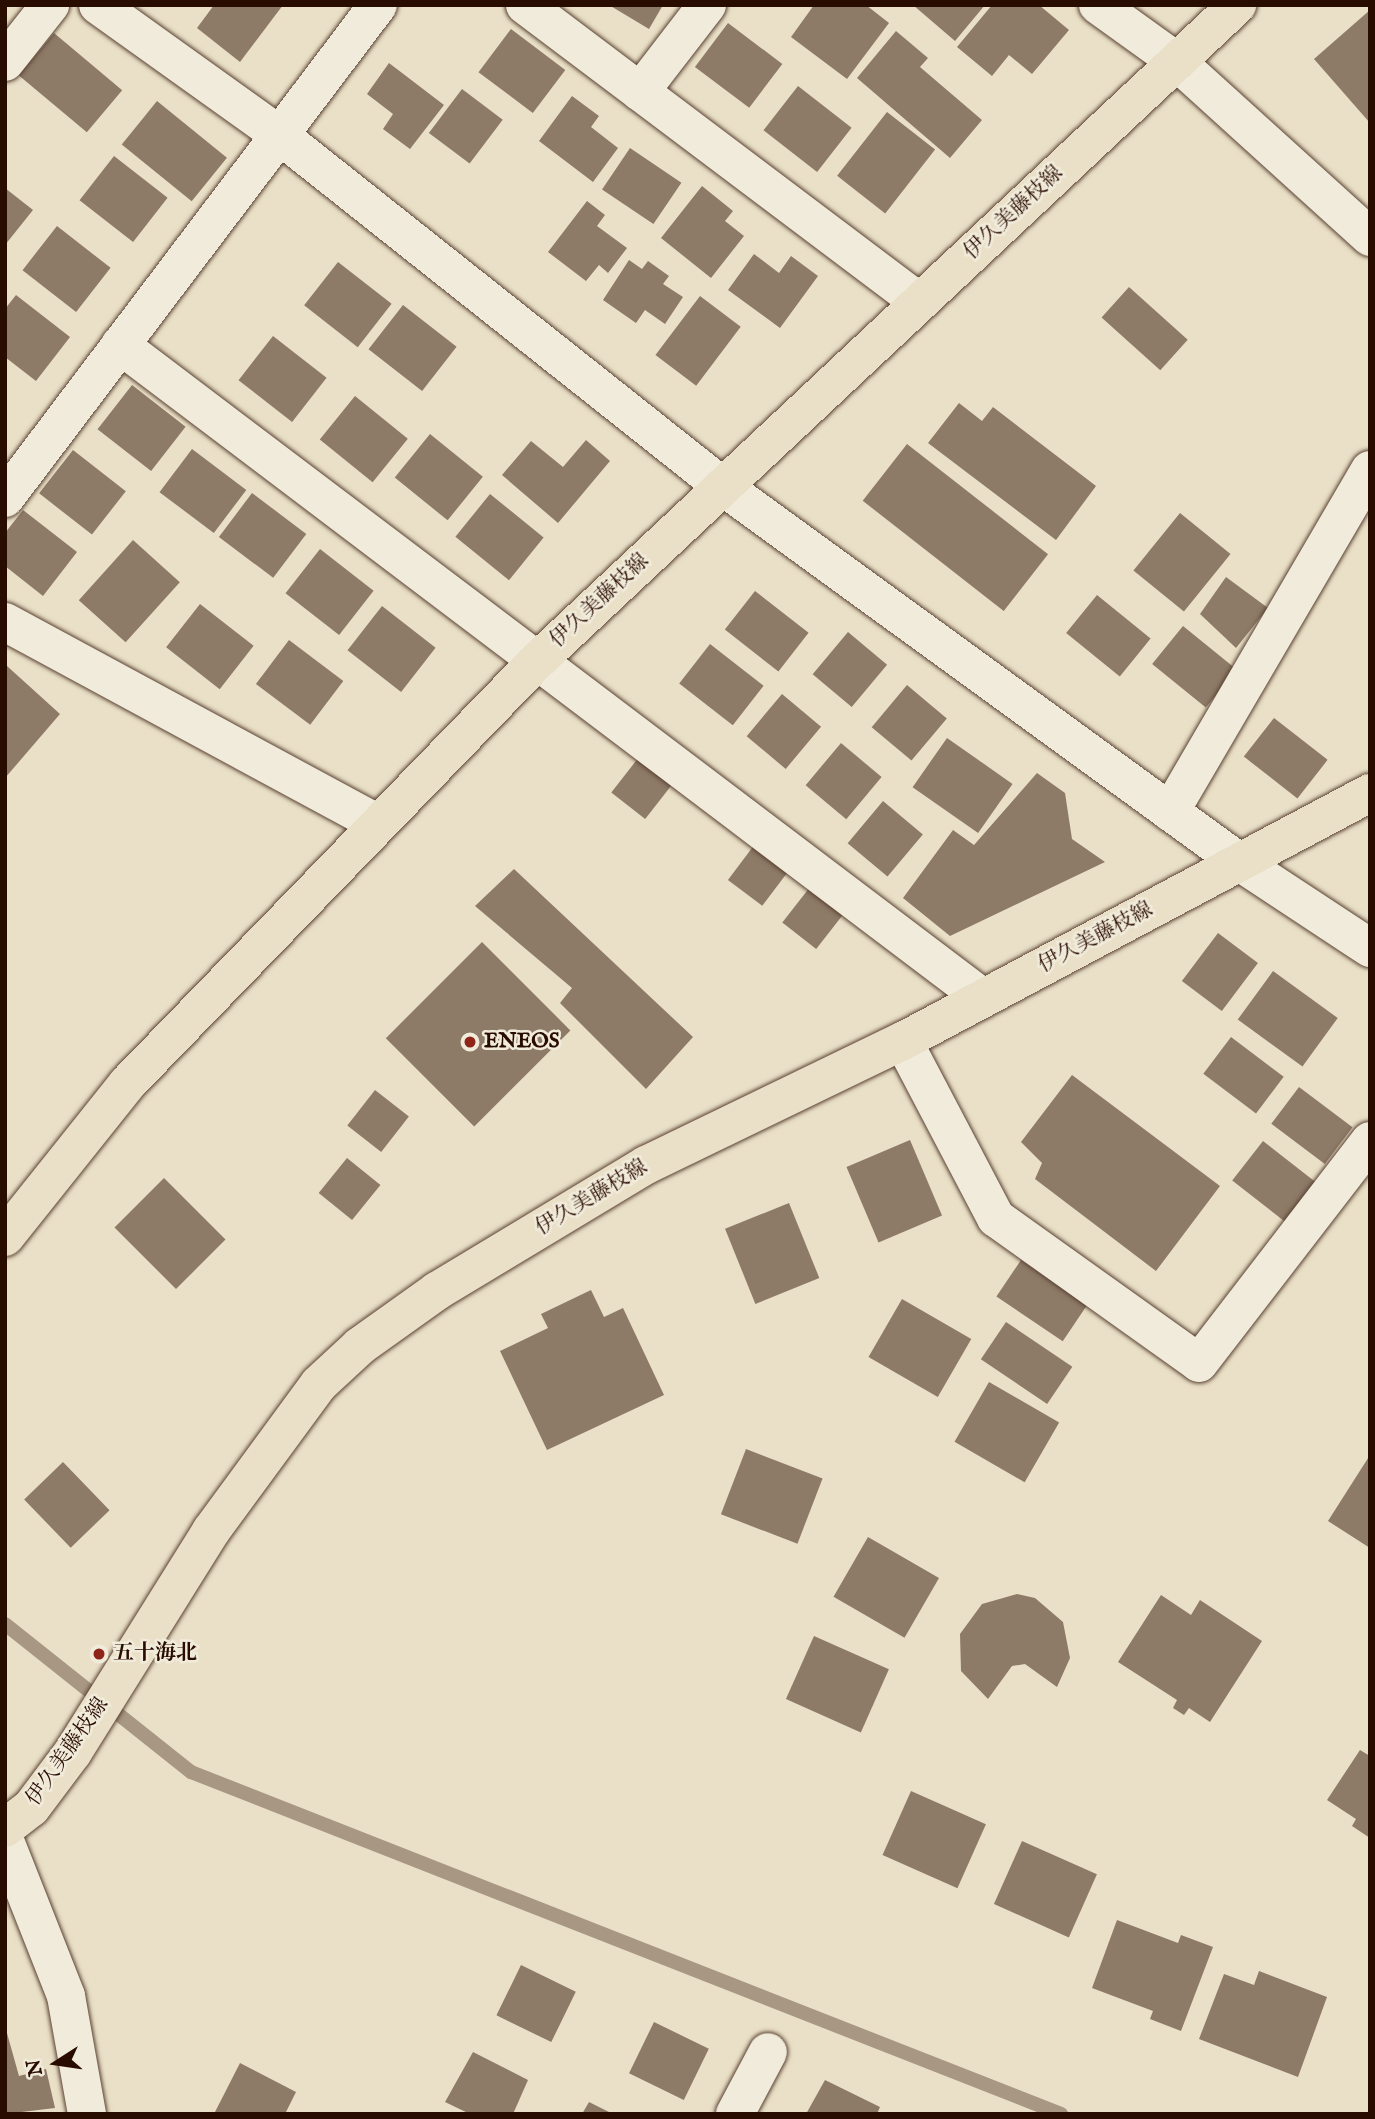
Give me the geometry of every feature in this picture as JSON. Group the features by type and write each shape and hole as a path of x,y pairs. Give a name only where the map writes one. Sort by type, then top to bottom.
{"main road":[{"name":"伊久美藤枝線","path":"5,1237 127,1084 376,823 536,662 1237,5"},
{"name":"伊久美藤枝線","path":"5,1828 31,1808 73,1752 211,1531 320,1384 360,1346 646,1164 903,1041 1370,793"}],"street":[{"path":"5,62 50,5"},
{"path":"98,5 278,134 722,486 1238,861 1370,948"},
{"path":"5,498 378,5"},
{"path":"525,5 919,302"},
{"path":"640,92 707,5"},
{"path":"1098,5 1177,61 1370,237"},
{"path":"120,345 984,998"},
{"path":"1170,812 1370,470"},
{"path":"5,622 376,823"},
{"path":"903,1041 996,1218 1199,1363 1370,1141"},
{"path":"5,1841 66,1996 87,2114"},
{"path":"735,2114 768,2052"}],"building":[{"path":"214,5 283,5 240,62 197,28"},
{"path":"609,5 663,5 649,29"},
{"path":"814,5 866,5 889,23 847,79 791,37"},
{"path":"913,5 985,5 955,41"},
{"path":"992,5 1039,5 1069,30 1032,74 1009,55 992,76 957,47"},
{"path":"1370,10 1370,123 1314,59"},
{"path":"728,23 782,64 749,108 695,67"},
{"path":"511,29 565,70 533,113 479,72"},
{"path":"896,31 928,58 920,67 982,120 950,158 857,78"},
{"path":"54,33 122,90 87,132 19,75"},
{"path":"389,63 444,105 410,149 383,129 393,114 367,94"},
{"path":"798,86 852,128 817,172 764,130"},
{"path":"462,89 503,120 470,164 429,133"},
{"path":"572,96 599,116 591,127 618,148 593,182 539,141"},
{"path":"157,101 227,158 192,201 122,145"},
{"path":"887,112 935,150 885,213 837,176"},
{"path":"630,148 681,183 653,224 602,189"},
{"path":"114,156 168,198 133,242 80,200"},
{"path":"702,186 733,211 725,221 744,236 711,278 661,238"},
{"path":"5,188 33,210 5,245"},
{"path":"587,201 605,215 597,226 627,248 608,273 599,265 586,281 548,252"},
{"path":"57,226 111,268 76,312 23,270"},
{"path":"754,254 779,273 791,256 818,276 780,328 728,290"},
{"path":"629,260 642,269 648,261 669,276 663,284 683,297 665,324 645,310 636,323 603,300"},
{"path":"338,262 392,304 358,347 304,305"},
{"path":"1129,287 1188,340 1160,370 1102,317"},
{"path":"16,295 70,337 36,381 5,357 5,309"},
{"path":"700,296 741,327 696,386 655,355"},
{"path":"403,305 457,347 422,391 369,349"},
{"path":"273,336 327,378 292,422 239,380"},
{"path":"132,385 186,427 151,471 98,429"},
{"path":"355,396 408,439 373,482 320,440"},
{"path":"959,403 982,421 993,407 1096,486 1056,540 928,443"},
{"path":"430,434 483,477 448,520 395,478"},
{"path":"586,440 610,461 558,523 502,475 531,441 563,467"},
{"path":"907,444 1048,554 1004,611 863,501"},
{"path":"192,449 246,490 214,533 160,492"},
{"path":"73,450 126,491 92,535 39,493"},
{"path":"252,493 306,534 273,578 219,537"},
{"path":"490,494 544,537 509,580 455,537"},
{"path":"23,510 77,552 43,596 5,566 5,533"},
{"path":"1180,513 1231,554 1184,611 1133,571"},
{"path":"133,540 180,582 126,642 79,600"},
{"path":"320,549 374,591 339,635 286,593"},
{"path":"1226,577 1268,608 1236,648 1200,614"},
{"path":"755,591 809,633 778,671 725,630"},
{"path":"1097,595 1151,638 1120,677 1066,633"},
{"path":"200,604 254,646 220,689 166,647"},
{"path":"382,606 436,648 401,692 348,650"},
{"path":"1183,626 1237,669 1206,708 1152,664"},
{"path":"848,632 887,665 852,707 813,674"},
{"path":"289,640 343,681 310,725 256,684"},
{"path":"710,644 764,686 733,725 679,683"},
{"path":"7,666 60,714 5,778 5,668"},
{"path":"907,685 947,718 911,761 872,727"},
{"path":"782,694 821,727 786,769 747,736"},
{"path":"1274,718 1328,760 1297,798 1244,757"},
{"path":"947,738 1013,784 978,833 913,787"},
{"path":"841,743 882,777 846,819 806,785"},
{"path":"639,757 673,783 645,819 611,792"},
{"path":"1037,773 1065,793 1072,839 1105,862 950,936 903,898 953,830 974,845"},
{"path":"883,801 923,834 887,877 848,843"},
{"path":"755,844 789,870 762,906 728,880"},
{"path":"514,869 693,1037 646,1089 560,1003 572,988 475,906"},
{"path":"810,887 844,913 816,949 782,922"},
{"path":"1218,933 1258,963 1222,1011 1182,981"},
{"path":"482,942 570,1030 474,1127 386,1038"},
{"path":"1273,971 1338,1018 1302,1067 1238,1020"},
{"path":"1231,1037 1284,1077 1256,1113 1203,1074"},
{"path":"1072,1075 1220,1186 1156,1271 1035,1179 1042,1163 1021,1142"},
{"path":"1299,1087 1353,1127 1325,1164 1271,1124"},
{"path":"375,1090 409,1116 381,1152 347,1125"},
{"path":"910,1140 942,1215 879,1242 846,1167"},
{"path":"1263,1141 1316,1182 1285,1222 1232,1180"},
{"path":"347,1158 380,1185 352,1220 319,1193"},
{"path":"164,1178 226,1240 176,1289 115,1227"},
{"path":"789,1203 819,1278 755,1304 725,1229"},
{"path":"1021,1260 1087,1305 1063,1341 996,1296"},
{"path":"591,1290 604,1317 623,1308 664,1395 547,1450 500,1351 548,1328 541,1314"},
{"path":"902,1299 971,1339 938,1397 868,1357"},
{"path":"1006,1322 1072,1367 1047,1404 981,1359"},
{"path":"989,1382 1059,1422 1025,1482 954,1442"},
{"path":"746,1449 823,1478 797,1544 721,1514"},
{"path":"1370,1455 1370,1548 1328,1521"},
{"path":"63,1462 110,1510 71,1548 24,1500"},
{"path":"868,1537 939,1578 905,1638 834,1597"},
{"path":"1017,1594 1035,1598 1063,1622 1070,1658 1057,1687 1025,1664 1012,1666 988,1699 961,1671 960,1634 982,1604"},
{"path":"1161,1595 1191,1615 1200,1600 1262,1641 1210,1722 1189,1708 1184,1715 1173,1708 1177,1700 1118,1662"},
{"path":"814,1636 889,1669 861,1732 786,1699"},
{"path":"1360,1750 1370,1756 1370,1838 1352,1826 1356,1819 1327,1800"},
{"path":"911,1791 986,1824 957,1888 883,1855"},
{"path":"1022,1841 1097,1874 1069,1937 994,1904"},
{"path":"1117,1920 1178,1943 1181,1935 1213,1947 1181,2031 1150,2019 1153,2011 1092,1988"},
{"path":"521,1965 576,1992 551,2042 496,2015"},
{"path":"1259,1971 1327,1997 1298,2077 1199,2039 1224,1974 1254,1985"},
{"path":"654,2022 709,2049 684,2100 629,2073"},
{"path":"5,2026 19,2076 46,2069 55,2108 5,2114"},
{"path":"473,2052 528,2080 513,2114 470,2114 445,2102"},
{"path":"240,2063 296,2092 285,2114 215,2112"},
{"path":"825,2080 880,2107 877,2114 806,2114"},
{"path":"589,2102 613,2114 582,2114"}],"waterway":[{"path":"5,1624 191,1772 1061,2114"}],"place":[{"name":"ENEOS","path":"470,1042"},
{"name":"五十海北","path":"99,1654"}]}
